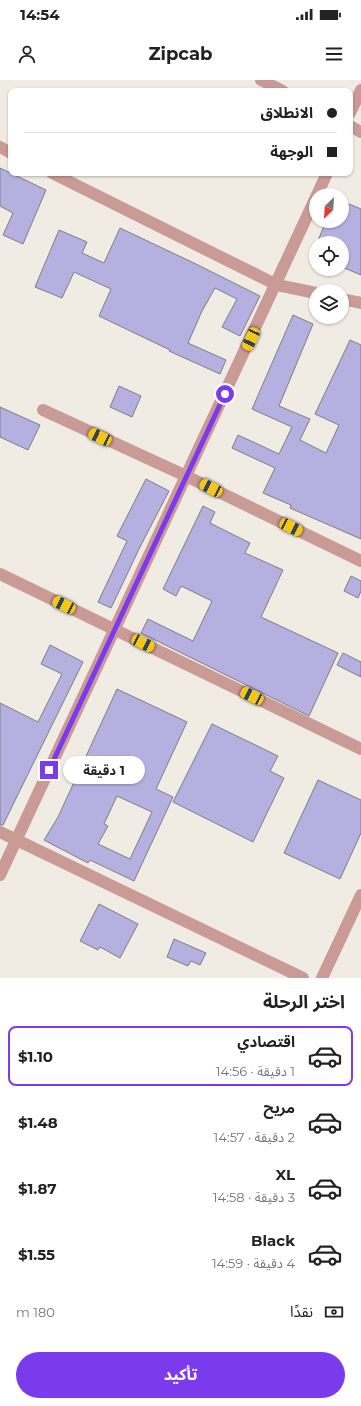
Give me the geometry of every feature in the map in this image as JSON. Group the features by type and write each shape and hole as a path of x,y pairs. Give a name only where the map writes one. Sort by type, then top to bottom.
{"street":[{"path":"261,80 277,88"},
{"path":"353,107 361,90"},
{"path":"58,176 277,285 309,292"},
{"path":"320,188 326,176"},
{"path":"0,874 277,285 309,212"},
{"path":"349,300 361,303"},
{"path":"43,410 186,476 361,561"},
{"path":"0,574 361,749"},
{"path":"0,832 303,978"},
{"path":"322,978 361,895"}],"building":[{"path":"0,168 8,172 8,176 17,176 46,190 23,244 3,235 13,213 0,206"},
{"path":"349,204 361,209 361,275 349,270 349,236 320,236 323,228 349,228"},
{"path":"120,228 260,296 240,336 222,327 237,299 215,288 202,311 188,343 226,360 220,374 169,351 170,350 99,316 111,289 74,272 62,298 35,287 59,230 87,242 82,253 104,263"},
{"path":"293,315 309,322 309,324 313,324 279,406 310,419 300,440 326,453 339,425 315,414 350,340 361,345 361,539 290,508 291,505 263,493 275,468 232,448 238,435 279,454 292,427 252,409"},
{"path":"119,386 141,396 132,417 110,407"},
{"path":"0,407 40,425 28,450 0,437"},
{"path":"146,479 169,491 111,608 98,602 127,541 117,536"},
{"path":"203,506 215,512 210,523 250,543 245,553 283,570 261,617 338,653 309,716 141,633 148,619 193,641 212,601 181,586 176,596 163,589"},
{"path":"351,576 361,581 361,591 358,598 344,591"},
{"path":"50,645 83,662 3,825 0,825 0,703 38,722 62,674 41,664"},
{"path":"343,653 361,662 361,677 337,665"},
{"path":"117,689 187,722 156,789 173,797 134,881 90,860 88,863 44,840 58,817","holes":["117,796 152,812 130,859 98,844 108,826 104,824"]},
{"path":"212,724 278,756 270,771 284,778 253,842 173,802"},
{"path":"318,780 361,800 361,833 340,879 284,853"},
{"path":"99,904 138,924 120,958 100,947 98,950 80,941"},
{"path":"174,939 206,953 200,965 191,961 188,966 167,957"}],"route":[{"path":"49,770 225,394"}]}
